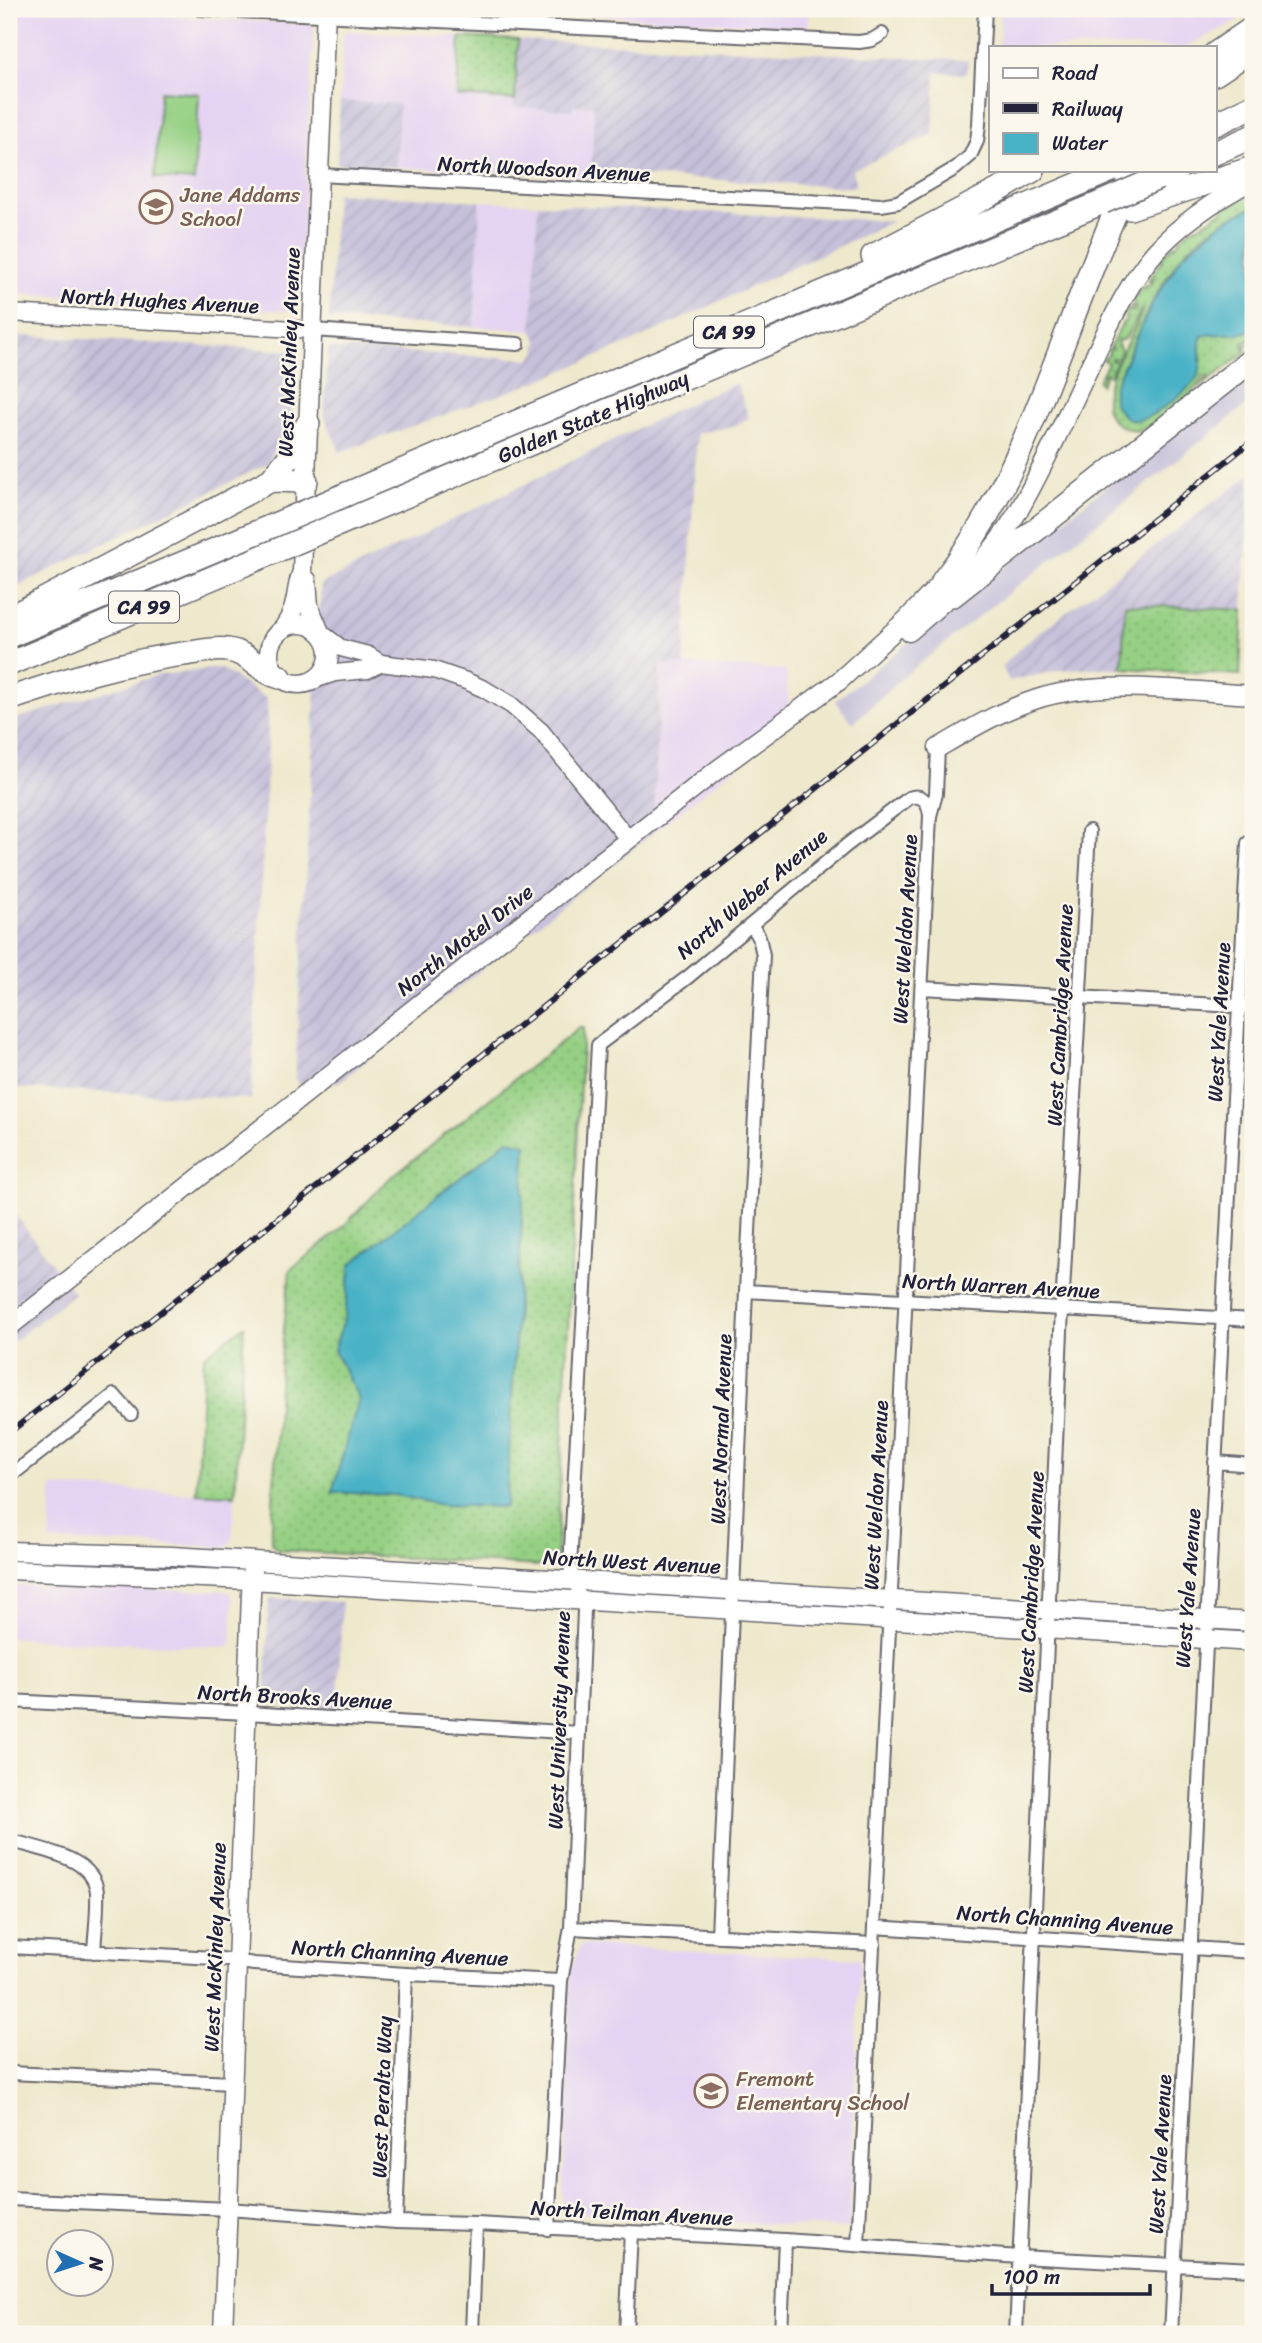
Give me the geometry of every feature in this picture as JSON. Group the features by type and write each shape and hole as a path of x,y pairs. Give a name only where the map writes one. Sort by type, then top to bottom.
{"highway":[{"path":"1216,53 1253,28"},
{"path":"1216,73 1253,49"},
{"path":"1216,124 1253,106"},
{"path":"1216,153 1253,136"},
{"path":"1103,209 1130,208 1253,168"},
{"path":"724,334 1030,172"},
{"name":"Golden State Highway","path":"9,636 1107,172"},
{"path":"948,588 1004,485 1107,233 1135,172"},
{"name":"Golden State Highway","path":"9,664 915,281 1103,209 1168,174"},
{"path":"948,588 1253,359"},
{"path":"9,618 271,480 288,459 308,424"},
{"path":"271,480 306,481"},
{"path":"9,699 118,667 166,656 219,649 244,654 271,675 279,677"}],"main road":[{"name":"West McKinley Avenue","path":"279,677 270,661 269,651 276,633 284,627 294,612 302,571 326,12"},
{"name":"North Motel Drive","path":"9,1327 717,770 848,672 906,620 992,550 1017,512 1054,443 1120,303 1135,279 1156,252 1185,223 1214,202 1253,180"},
{"name":"West McKinley Avenue","path":"302,571 307,581 312,615 328,649 328,658 321,674 314,680"},
{"path":"284,627 303,624 320,632"},
{"path":"279,677 296,684 314,680"},
{"path":"938,748 990,718 1035,699 1055,694 1116,688 1253,695"},
{"name":"North West Avenue","path":"9,1551 143,1555 575,1580 733,1600"},
{"path":"9,1567 17,1562 45,1563 52,1552"},
{"path":"66,1573 71,1562 107,1563 143,1555"},
{"name":"West McKinley Avenue","path":"223,2334 252,1561"},
{"name":"North West Avenue","path":"9,1567 66,1573 251,1580 581,1600 733,1600 890,1609 1049,1610 1253,1622"},
{"name":"North West Avenue","path":"890,1609 1048,1628 1253,1642"}],"street":[{"path":"200,9 326,12 859,43 882,34"},
{"name":"North Woodson Avenue","path":"319,176 767,200 881,205 898,202 956,169 970,156 977,141 985,9"},
{"name":"North Hughes Avenue","path":"9,313 518,344"},
{"path":"320,632 341,648 368,655 381,663 419,667 451,675 484,689 510,705 541,731 629,840"},
{"path":"314,680 335,673 368,670 381,663"},
{"name":"West Weldon Avenue","path":"858,2245 930,816 936,794 938,748"},
{"name":"North Weber Avenue","path":"598,1045 752,926 847,845 909,798 922,798 928,805 930,816"},
{"name":"West Cambridge Avenue","path":"1016,2334 1062,1309 1088,831"},
{"name":"West Yale Avenue","path":"1171,2334 1203,1638 1248,844"},
{"name":"West Normal Avenue","path":"718,1936 763,955 759,937 752,926"},
{"path":"922,988 1253,1007"},
{"name":"West University Avenue","path":"548,2229 561,1981 571,1928 584,1610 570,1567 598,1045"},
{"name":"North Warren Avenue","path":"746,1291 1253,1320"},
{"path":"9,1477 114,1395 131,1414"},
{"path":"1215,1462 1253,1465"},
{"name":"North Brooks Avenue","path":"9,1701 579,1733"},
{"path":"9,1840 72,1860 84,1867 93,1877 97,1891 94,1952"},
{"name":"North Channing Avenue","path":"874,1927 1253,1952"},
{"path":"571,1928 874,1944"},
{"name":"North Channing Avenue","path":"9,1947 406,1974 561,1981"},
{"name":"West Peralta Way","path":"396,2222 406,1974"},
{"path":"9,2073 233,2083"},
{"name":"North Teilman Avenue","path":"9,2199 228,2209 396,2222 785,2240 1019,2257 1253,2269"},
{"path":"472,2334 476,2224"},
{"path":"626,2334 631,2232"},
{"path":"781,2334 785,2240"}],"shaded area":[{"name":"Jane Addams School","path":"15,9 314,24 299,299 288,311 9,293 9,121"},
{"path":"474,9 809,9 808,27"},
{"path":"1001,9 1253,9 1235,22 1187,46 999,46"},
{"path":"344,31 460,37 457,96 515,100 571,110 572,105 594,106 591,178 396,167 399,104 340,101"},
{"path":"518,40 968,60 967,74 936,72 933,134 852,170 856,185 853,187 642,176 642,180 591,178 594,106 573,105 572,110 514,107"},
{"path":"340,101 399,104 396,167 337,164"},
{"path":"336,193 480,201 474,327 329,319"},
{"path":"480,201 538,204 532,330 474,327"},
{"path":"538,204 893,221 634,341 533,383 340,452 324,415 328,348 529,359 536,353 538,341 532,330"},
{"path":"9,335 294,351 291,413 267,464 9,590"},
{"path":"1253,370 1253,400 905,675 853,723 835,701"},
{"path":"737,383 749,418 734,426 697,433 684,665 661,664 653,833 341,1081 304,1089 295,1079 321,584 698,399"},
{"path":"1250,475 1243,610 1126,604 1122,668 1060,670 1009,681 1002,666 1028,641"},
{"path":"662,663 786,670 790,724 653,833"},
{"path":"220,668 267,699 268,744 251,1099 9,1088 9,721 159,675"},
{"path":"9,1206 74,1293 9,1345"},
{"path":"52,1487 235,1495 232,1541 226,1547 50,1541"},
{"path":"19,1491 16,1541 9,1541 9,1499"},
{"path":"9,1584 59,1588 224,1591 231,1594 233,1601 231,1647 9,1637"},
{"path":"269,1598 342,1602 338,1708 265,1704"},
{"name":"Fremont Elementary School","path":"581,1945 860,1959 849,2229 562,2212 571,1970"}],"green space":[{"path":"9,9 15,9 9,121"},
{"path":"460,37 518,40 515,100 457,96"},
{"path":"160,91 199,94 194,181 155,178"},
{"path":"1253,188 1253,207 1206,234 1189,248 1171,271 1144,320 1114,387 1202,361 1199,343 1202,336 1240,333 1253,329 1251,340 1243,343 1244,346 1249,344 1244,349 1247,351 1199,388 1209,376 1204,376 1183,402 1155,423 1135,431 1119,425 1109,415 1106,401 1108,385 1143,307 1125,339 1117,341 1121,351 1118,359 1111,360 1117,362 1109,375 1106,373 1101,385 1098,381 1108,363 1103,360 1109,354 1108,350 1112,349 1110,347 1125,322 1127,311 1134,311 1136,307 1129,309 1134,303 1133,299 1144,285 1146,288 1152,283 1155,276 1150,282 1148,280 1174,244 1176,246 1191,230 1222,212 1225,206 1234,205 1239,199 1235,198"},
{"path":"1125,604 1243,610 1240,675 1122,668"},
{"path":"579,1028 583,1028 556,1567 278,1550 271,1543 280,1367 290,1270 342,1228 390,1178"},
{"path":"244,1326 235,1495 196,1493 204,1356"}],"water":[{"path":"1253,207 1253,329 1240,333 1202,336 1199,373 1189,387 1151,415 1135,420 1125,417 1114,404 1114,387 1151,305 1183,255 1224,221"},
{"path":"508,1140 526,1144 506,1507 442,1505 395,1495 332,1492 359,1399 334,1350 345,1316 351,1264"}],"railway":[{"path":"9,1433 1253,440"}],"place":[{"name":"Jane Addams School","path":"156,207"},
{"name":"Fremont Elementary School","path":"711,2091"}]}
